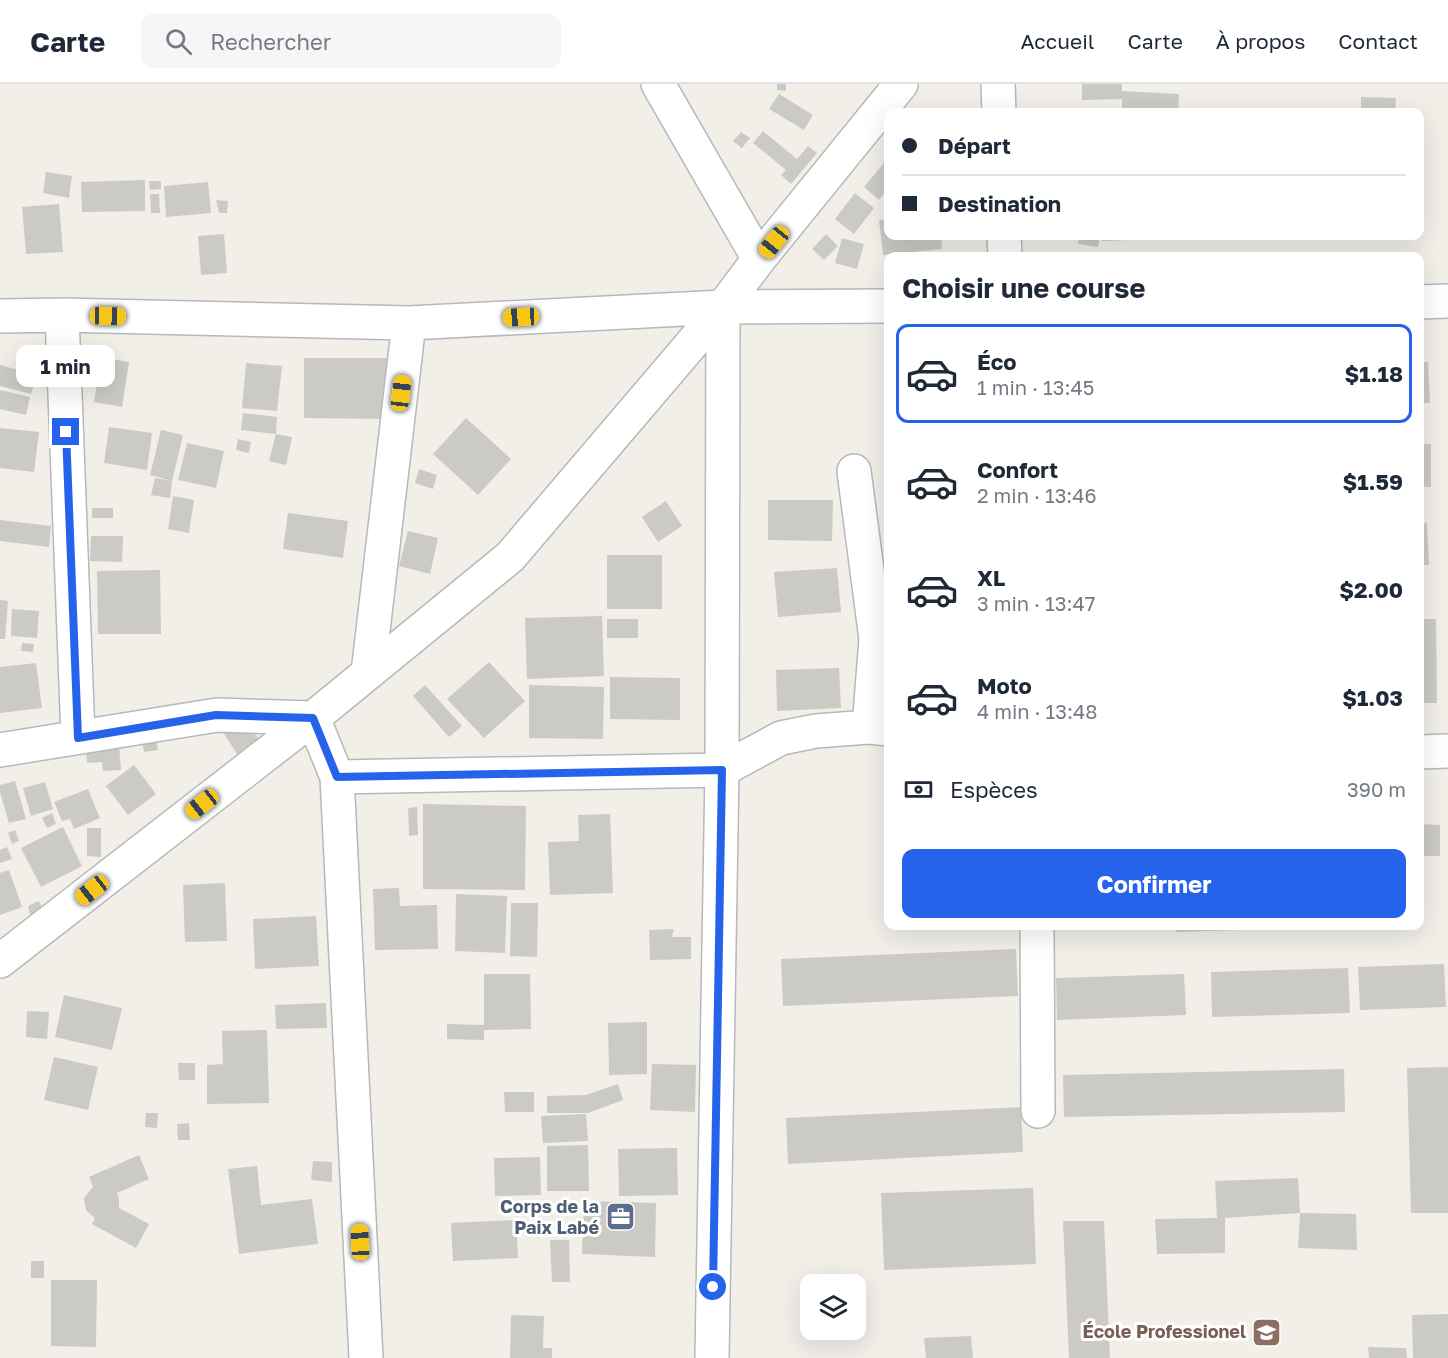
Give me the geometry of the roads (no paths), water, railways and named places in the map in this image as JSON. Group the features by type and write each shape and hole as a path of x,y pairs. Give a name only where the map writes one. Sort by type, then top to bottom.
{"street":[{"path":"658,84 759,259"},
{"path":"0,961 313,718 510,557 723,307 759,259 901,84"},
{"path":"998,84 999,108"},
{"path":"1424,302 1448,301"},
{"path":"0,316 62,315 409,323 723,307 884,306"},
{"path":"712,1358 722,770 723,307"},
{"path":"62,315 78,738"},
{"path":"368,673 409,323"},
{"path":"337,777 722,770 781,738 816,731 879,728 876,639 854,471"},
{"path":"0,750 216,715 313,718"},
{"path":"313,718 337,777 366,1358"},
{"path":"1424,752 1448,751"},
{"path":"1037,930 1038,1111"}],"place":[{"name":"Corps de la Paix Labé","path":"620,1217"},
{"name":"École Professionel","path":"1267,1332"}]}
